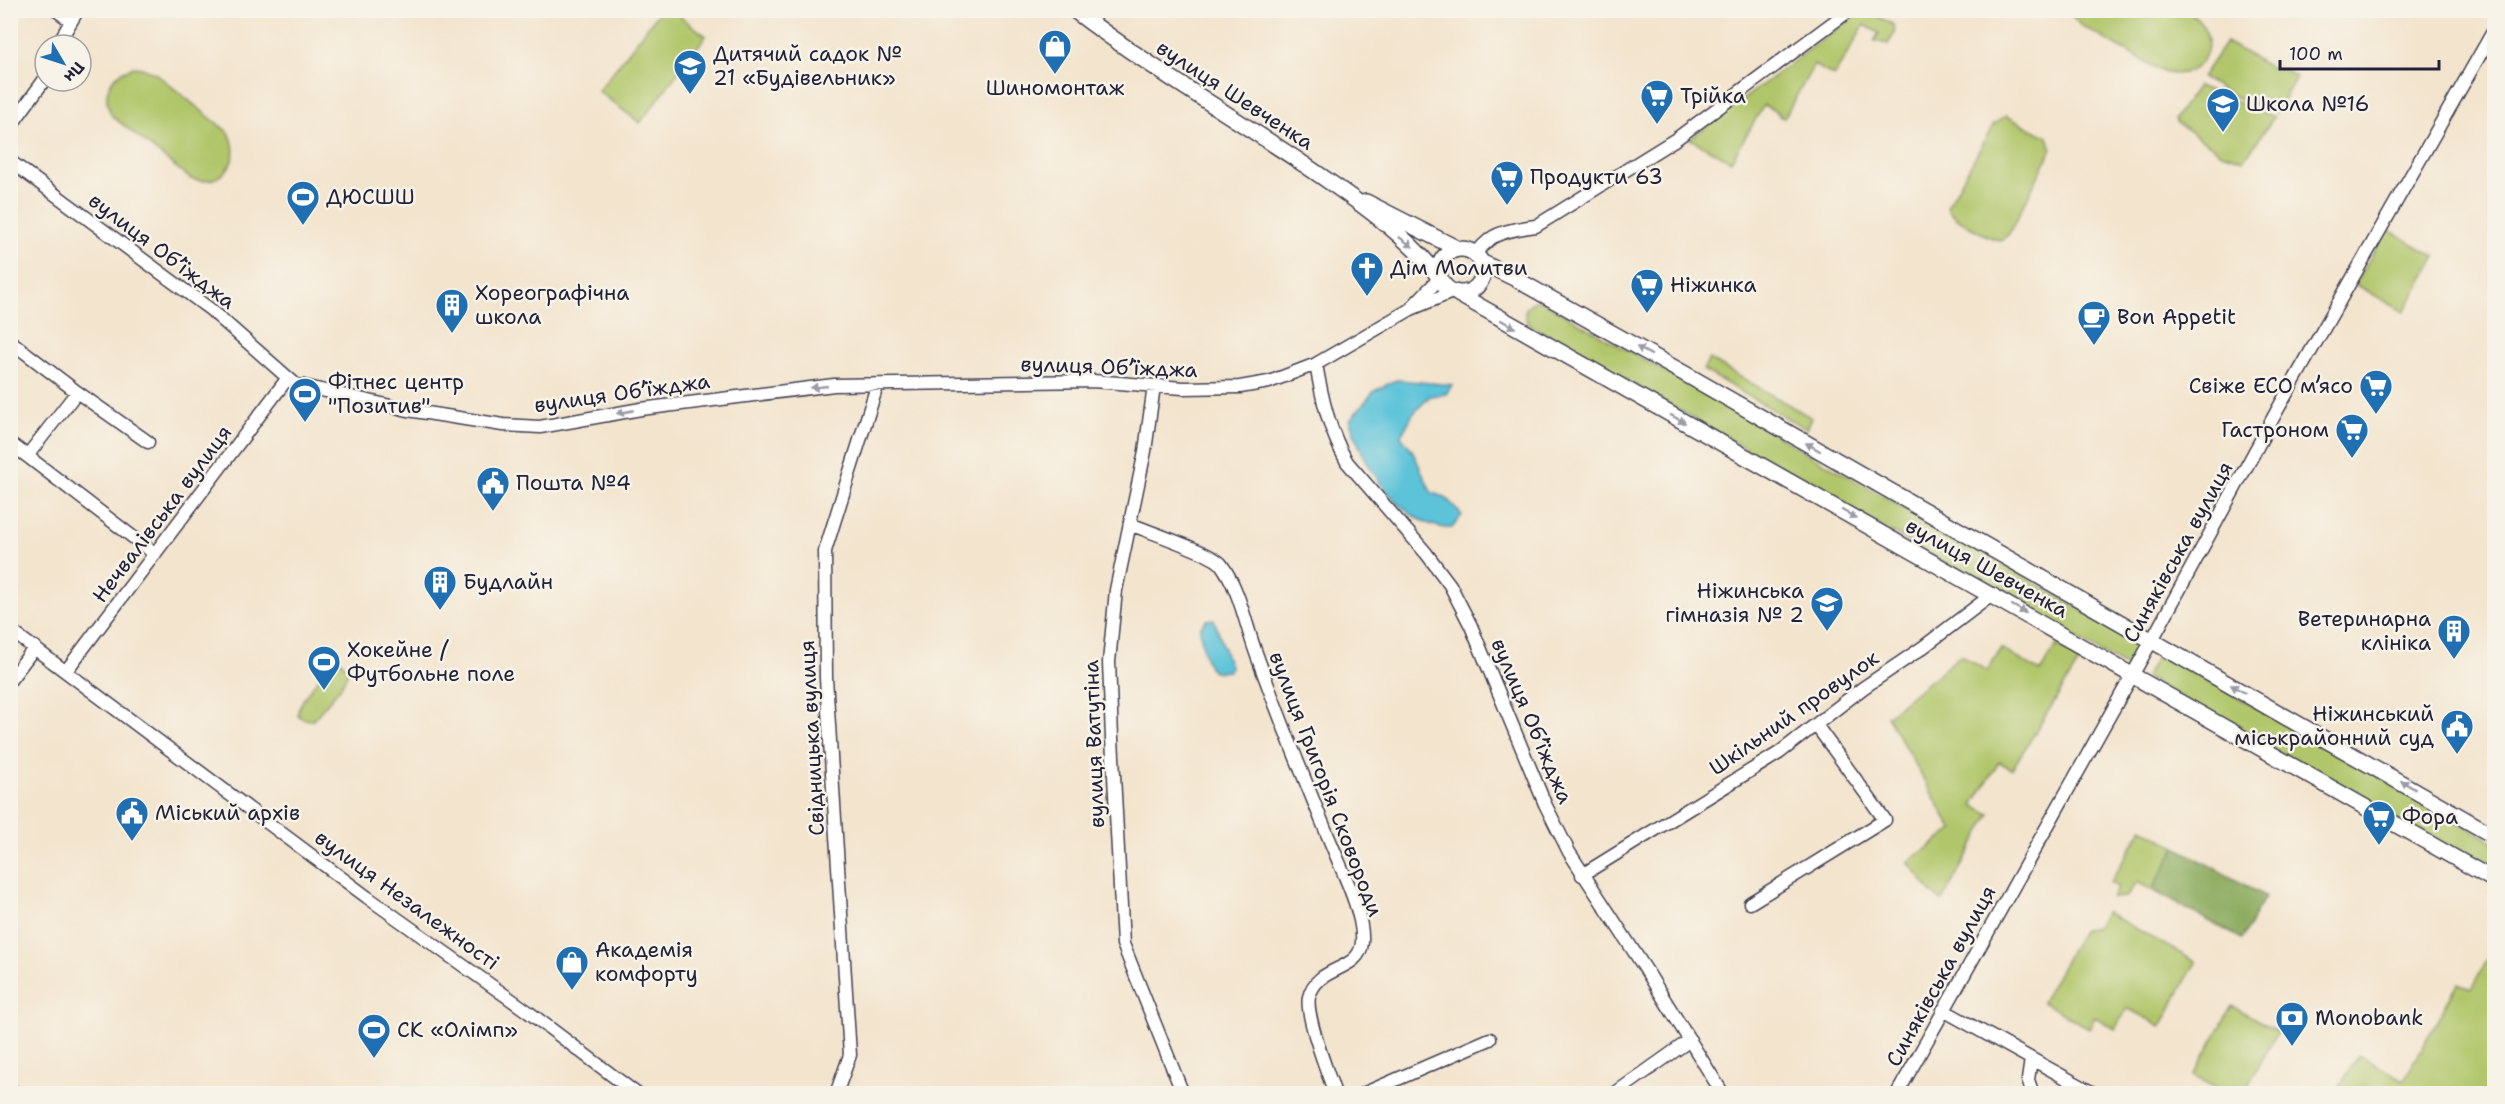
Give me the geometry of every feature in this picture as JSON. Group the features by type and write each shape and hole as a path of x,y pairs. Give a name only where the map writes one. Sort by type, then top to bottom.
{"main road":[{"name":"вулиця Шевченка","path":"1074,10 1180,85 1344,192 1416,249 1439,278"},
{"name":"вулиця Шевченка","path":"1344,192 1514,278 2494,836"},
{"path":"1452,251 1473,256 1483,274 1479,285 1470,292 1455,293 1439,278 1438,271 1442,259 1452,251"},
{"name":"вулиця Шевченка","path":"1455,293 1993,594 2494,880"}],"street":[{"path":"56,10 74,16 64,33"},
{"path":"1473,256 1491,250 1499,236 1512,230 1536,226 1676,139 1850,10"},
{"name":"Синяківська вулиця","path":"1897,1094 2133,675 2279,407 2492,38"},
{"path":"10,127 35,93"},
{"name":"вулиця Обʼїжджа","path":"10,162 211,310 295,384 408,410 503,425 540,427 641,409 834,385 1094,381 1219,389 1240,387 1269,382 1316,364 1411,309 1455,293"},
{"name":"вулиця Обʼїжджа","path":"1411,309 1439,278"},
{"path":"10,341 148,442"},
{"name":"вулиця Обʼїжджа","path":"1316,364 1325,413 1339,448 1354,470 1426,553 1459,602 1494,676 1545,804 1582,875 1646,970 1723,1094"},
{"name":"Нечвалівська вулиця","path":"66,671 287,379"},
{"name":"Свідницька вулиця","path":"836,1094 850,1055 826,678 825,551 877,386"},
{"name":"вулиця Ватутіна","path":"1154,386 1116,590 1109,662 1123,944 1183,1094"},
{"path":"27,456 77,392"},
{"path":"10,443 155,554"},
{"name":"вулиця Григорія Сковороди","path":"1130,524 1220,562 1235,588 1255,652 1342,871 1362,929 1360,951 1349,963 1322,976 1314,984 1309,999 1312,1024 1335,1094"},
{"name":"Шкільний провулок","path":"1582,875 1779,753 1863,688 1922,648 1993,594"},
{"name":"вулиця Незалежності","path":"10,630 367,897 527,1011 636,1094"},
{"path":"10,680 34,647"},
{"path":"1750,903 1885,820 1816,725"},
{"path":"1943,1010 2095,1094"},
{"path":"1363,1094 1490,1039"},
{"path":"1614,1094 1690,1040"},
{"path":"2031,1059 2028,1080 2033,1094"},
{"path":"10,1089 17,1094"}],"green space":[{"path":"660,11 673,11 706,36 640,123 598,91"},
{"path":"1861,11 1868,11 1894,25 1895,33 1888,44 1874,41 1879,33 1864,25 1834,76 1814,65 1784,118 1764,105 1731,161 1690,139"},
{"path":"2187,11 2199,20 2206,32 2208,43 2206,54 2200,64 2190,71 2178,74 2163,72 2080,25 2069,12"},
{"path":"2226,42 2270,67 2285,70 2296,77 2276,113 2227,93 2202,77"},
{"path":"134,67 156,74 229,133 234,153 227,170 220,176 202,181 191,179 112,116 107,100 110,86 119,75"},
{"path":"2198,86 2274,117 2244,160 2222,153 2176,122 2175,118"},
{"path":"2006,116 2048,137 2052,149 2009,234 2001,240 1971,227 1949,212 1947,207 1994,124"},
{"path":"2387,229 2436,257 2404,312 2355,284"},
{"path":"1541,301 2142,644 2128,668 1529,324 1525,311 1528,305"},
{"path":"1709,359 1812,418 1806,429 1703,370"},
{"path":"2057,645 2081,659 2012,769 1999,762 1973,805 1990,814 1942,901 1933,894 1908,862 1953,830 1887,716 1961,655 1987,671 2001,648 2040,672"},
{"path":"2159,653 2494,842 2494,875 2145,677"},
{"name":"Хокейне / Футбольне поле","path":"341,661 349,670 340,688 313,720 303,719 298,715 302,701 321,676 335,663"},
{"path":"2142,828 2176,847 2152,890 2137,882 2126,897 2112,898 2118,887 2110,883"},
{"path":"2176,847 2265,896 2242,939 2152,890"},
{"path":"2106,912 2196,962 2161,1026 2127,1008 2115,1029 2095,1017 2089,1028 2042,1002 2083,929 2097,927"},
{"path":"2491,952 2494,954 2494,1093 2336,1093 2358,1055 2404,1080 2458,983 2471,989"},
{"path":"2232,1006 2278,1031 2244,1093 2226,1093 2193,1076"}],"water":[{"path":"1396,380 1452,385 1446,394 1430,396 1413,414 1401,436 1412,450 1431,492 1447,499 1462,515 1452,528 1434,525 1417,518 1401,506 1374,473 1355,437 1350,420 1374,391"},
{"path":"1214,619 1230,667 1229,671 1213,672 1205,657 1200,628 1206,620"}],"place":[{"name":"Шиномонтаж","path":"1055,75"},
{"name":"Дитячий садок № 21 «Будівельник»","path":"690,95"},
{"name":"Трійка","path":"1657,125"},
{"name":"Школа №16","path":"2223,133"},
{"name":"Продукти 63","path":"1507,206"},
{"name":"ДЮСШШ","path":"303,226"},
{"name":"Дім Молитви","path":"1367,297"},
{"name":"Ніжинка","path":"1647,314"},
{"name":"Хореографічна школа","path":"452,334"},
{"name":"Bon Appetit","path":"2094,346"},
{"name":"Свіже ECO м’ясо","path":"2376,415"},
{"name":"Фітнес центр \"Позитив\"","path":"305,423"},
{"name":"Гастроном","path":"2352,459"},
{"name":"Пошта №4","path":"493,512"},
{"name":"Будлайн","path":"440,611"},
{"name":"Ніжинська гімназія № 2","path":"1827,632"},
{"name":"Ветеринарна клініка","path":"2454,660"},
{"name":"Хокейне / Футбольне поле","path":"324,691"},
{"name":"Ніжинський міськрайонний суд","path":"2457,755"},
{"name":"Міський архів","path":"132,842"},
{"name":"Фора","path":"2379,846"},
{"name":"Академія комфорту","path":"572,991"},
{"name":"Monobank","path":"2292,1047"},
{"name":"СК «Олімп»","path":"374,1059"}]}
